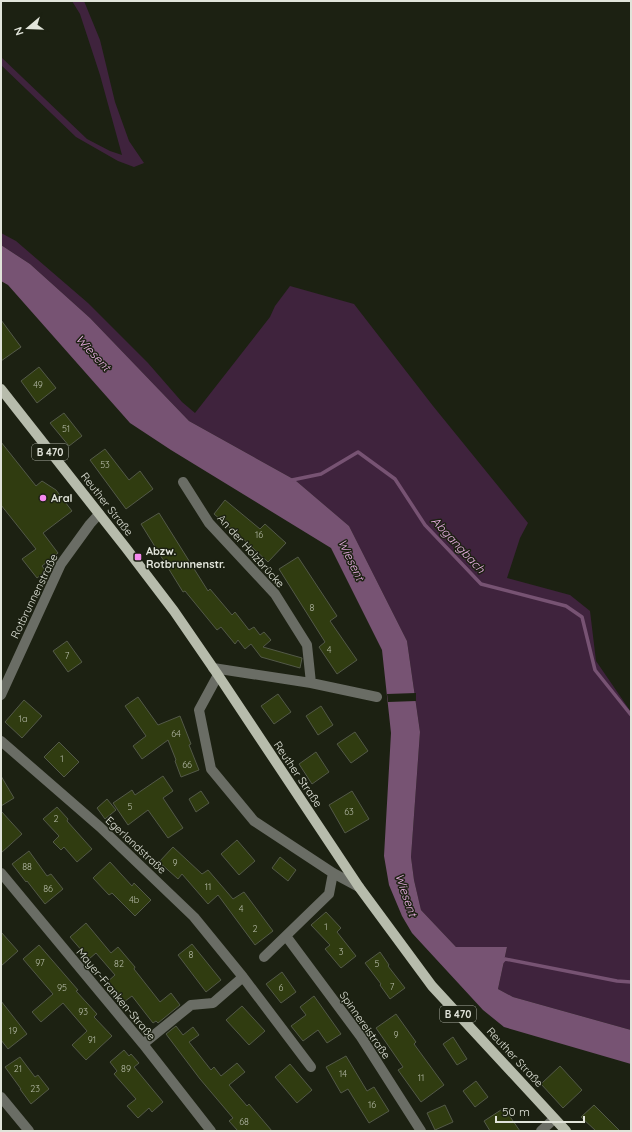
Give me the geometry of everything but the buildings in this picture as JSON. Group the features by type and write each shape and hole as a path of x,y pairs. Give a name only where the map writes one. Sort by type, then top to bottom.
{"main road":[{"name":"Reuther Straße","path":"1,390 100,514 174,612 359,887 432,986 566,1131"}],"street":[{"name":"An der Holzbrücke","path":"183,482 209,523 275,594 307,645 311,682"},
{"name":"Rotbrunnenstraße","path":"1,695 61,564 90,524 100,514"},
{"path":"215,672 311,682 377,697"},
{"name":"Reuther Straße","path":"215,672 199,710 211,769 254,822 333,873 359,887"},
{"name":"Egerlandstraße","path":"1,741 100,827 194,916 312,1067"},
{"path":"264,957 329,894 333,873"},
{"name":"Mayer-Franken-Straße","path":"1,874 143,1044 211,1131"},
{"name":"Spinnereistraße","path":"286,936 361,1037 421,1131"},
{"path":"143,1044 191,1005 213,1003 243,977"},
{"path":"1,1097 29,1131"},
{"path":"540,1131 554,1119"}],"shaded area":[{"path":"72,1 84,1 100,40 115,102 129,141 144,163 134,167 118,161 76,137 1,65 1,57 87,139 110,151 122,155 100,75 80,14"},
{"path":"1,233 16,241 88,303 148,363 182,402 195,413 270,317 275,306 290,286 354,304 433,406 528,523 520,538 507,578 570,595 590,611 596,661 631,712 631,1030 513,997 498,989 507,947 456,947 421,910 414,880 411,857 420,732 407,641 349,526 295,480 189,421 90,318 30,264 1,245"}],"water":[{"path":"1,245 30,264 90,318 189,421 295,480 349,526 407,641 420,732 411,857 414,880 421,910 456,947 507,947 498,989 513,997 631,1030 631,1064 504,1027 483,1010 412,933 402,916 389,885 384,856 391,733 382,650 331,548 171,450 130,423 8,285 1,281"}],"pier":[{"path":"416,693 416,701 388,702 387,694"}],"waterway":[{"name":"Abgangbach","path":"292,480 321,474 358,452 395,479 425,525 481,584 566,606 582,617 595,670 631,715"},
{"name":"Wiesent","path":"502,962 505,959 617,981 631,982"}],"place":[{"name":"Aral","path":"43,498"},
{"name":"Abzw. Rotbrunnenstr.","path":"138,557"}]}
